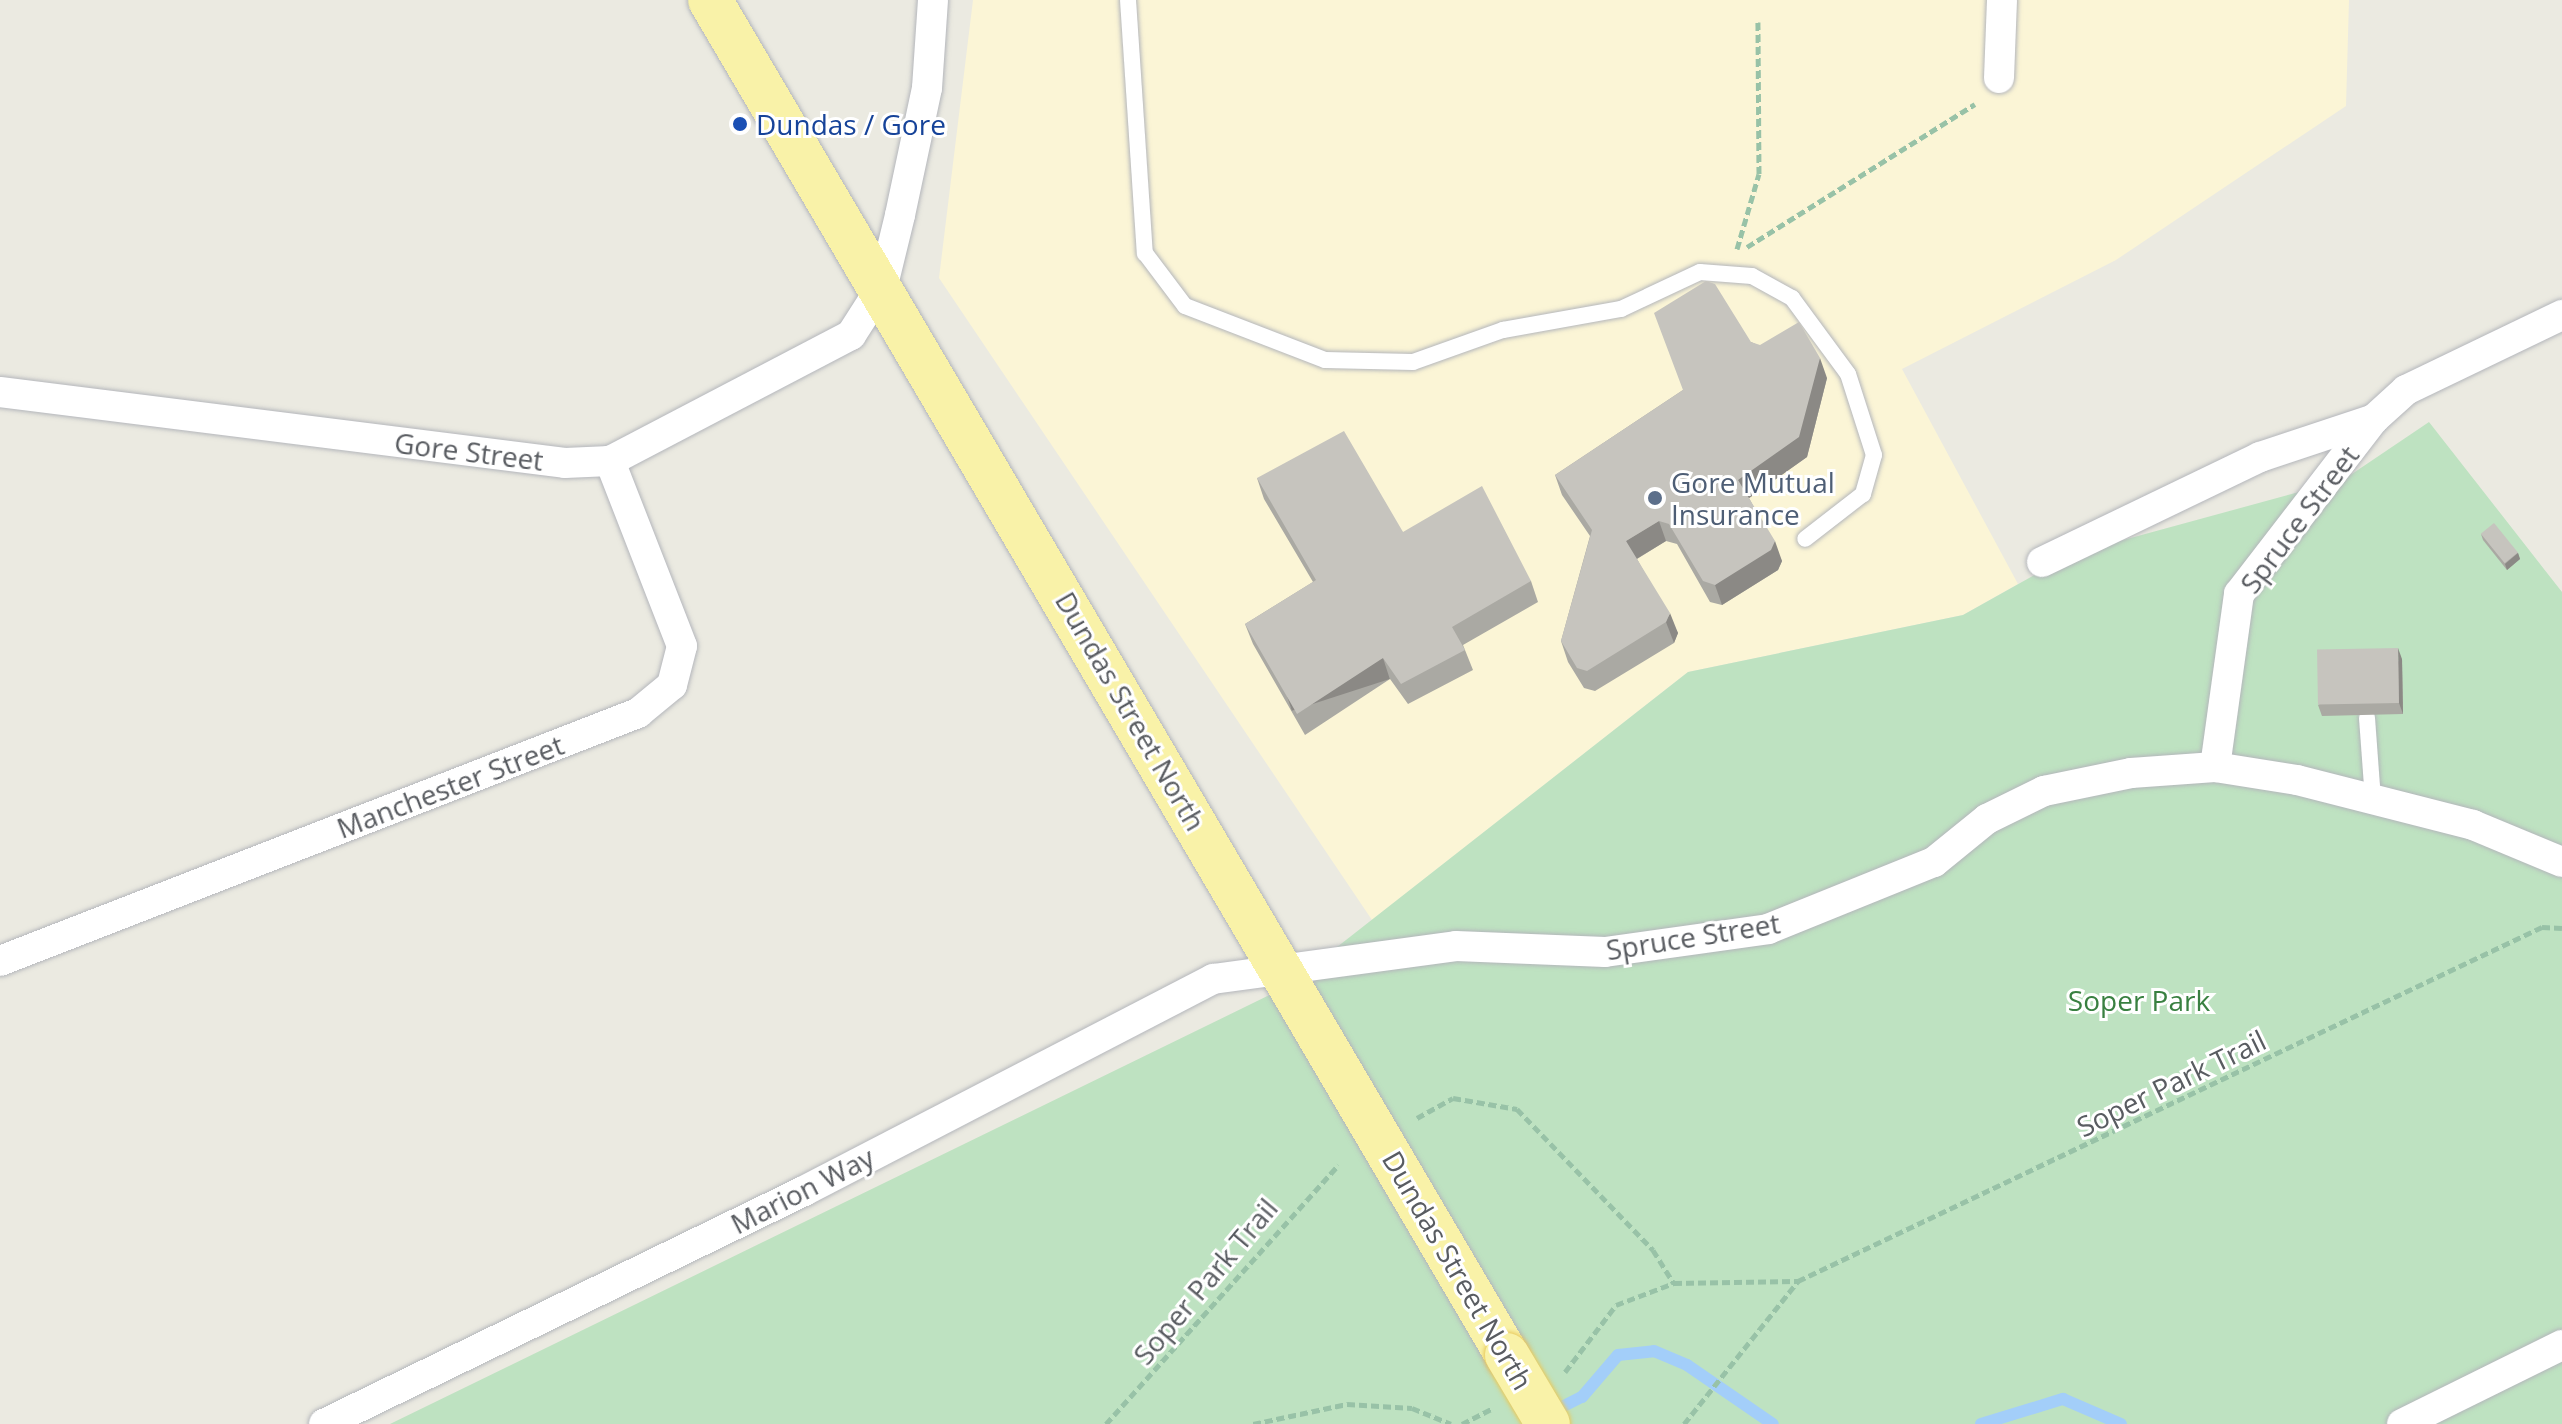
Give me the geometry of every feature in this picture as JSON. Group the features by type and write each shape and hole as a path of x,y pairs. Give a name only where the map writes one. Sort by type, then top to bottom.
{"main road":[{"name":"Dundas Street North","path":"710,0 883,285 1548,1424"}],"street":[{"path":"883,285 927,88 933,0"},
{"path":"1999,78 2002,0"},
{"name":"Gore Street","path":"0,392 565,463 610,461 838,347 883,285"},
{"name":"Spruce Street","path":"2215,767 2239,594 2374,419 2406,390 2562,315"},
{"name":"Spruce Street","path":"2042,562 2260,457 2374,419"},
{"name":"Manchester Street","path":"0,961 638,713 672,685 682,646 610,461"},
{"name":"Spruce Street","path":"1283,971 1456,946 1605,952 1768,929 1934,862 1987,819 2044,791 2131,773 2215,767 2373,800 2473,825 2562,862"},
{"name":"Marion Way","path":"324,1424 804,1191 1213,979 1283,971"},
{"path":"2402,1424 2562,1345"}],"lane":[{"path":"1128,0 1145,253 1185,306 1325,360 1413,362 1503,330 1621,309 1700,272 1727,272 1792,298 1848,374 1874,455 1863,494 1805,539"},
{"path":"2367,718 2373,800"}],"path":[{"path":"1727,272 1759,174 1758,22"},
{"path":"1735,255 1975,104"},
{"name":"Soper Park Trail","path":"1574,1367 1616,1305 1674,1283 1798,1281 2542,927 2562,928"},
{"path":"1413,1120 1453,1098 1517,1109 1653,1250 1674,1283"},
{"name":"Soper Park Trail","path":"1106,1424 1338,1165"},
{"name":"Soper Park Trail","path":"1684,1424 1741,1359 1798,1281"},
{"path":"1253,1424 1347,1404 1412,1408 1451,1424"}],"shaded area":[{"path":"973,0 2349,0 2346,106 2116,260 1902,369 2018,584 1963,615 1688,672 1372,920 939,278"}],"green space":[{"name":"Soper Park","path":"2429,422 2562,592 2562,1424 390,1424 1286,987 1688,672 1963,615 2072,554 2343,480"}],"building":[{"name":"Gore Mutual Insurance","path":"1706,281 1715,284 1751,342 1760,345 1799,322 1820,358 1799,437 1738,480 1775,541 1771,550 1715,585 1703,581 1669,524 1659,521 1626,541 1670,613 1666,622 1587,671 1577,668 1561,641 1592,530 1555,475 1683,390 1654,313"},
{"path":"1344,431 1403,532 1482,486 1531,581 1452,627 1465,650 1401,684 1383,658 1297,714 1245,624 1316,580 1257,478"},
{"path":"2494,523 2518,553 2505,563 2481,534"},
{"path":"2398,648 2399,703 2318,704 2317,649"}],"waterway":[{"path":"1548,1414 1582,1397 1618,1355 1654,1351 1687,1365 1773,1424"},
{"path":"1981,1424 2063,1399 2121,1424"}],"place":[{"name":"Dundas / Gore","path":"740,124"},
{"name":"Gore Mutual Insurance","path":"1655,498"}]}
